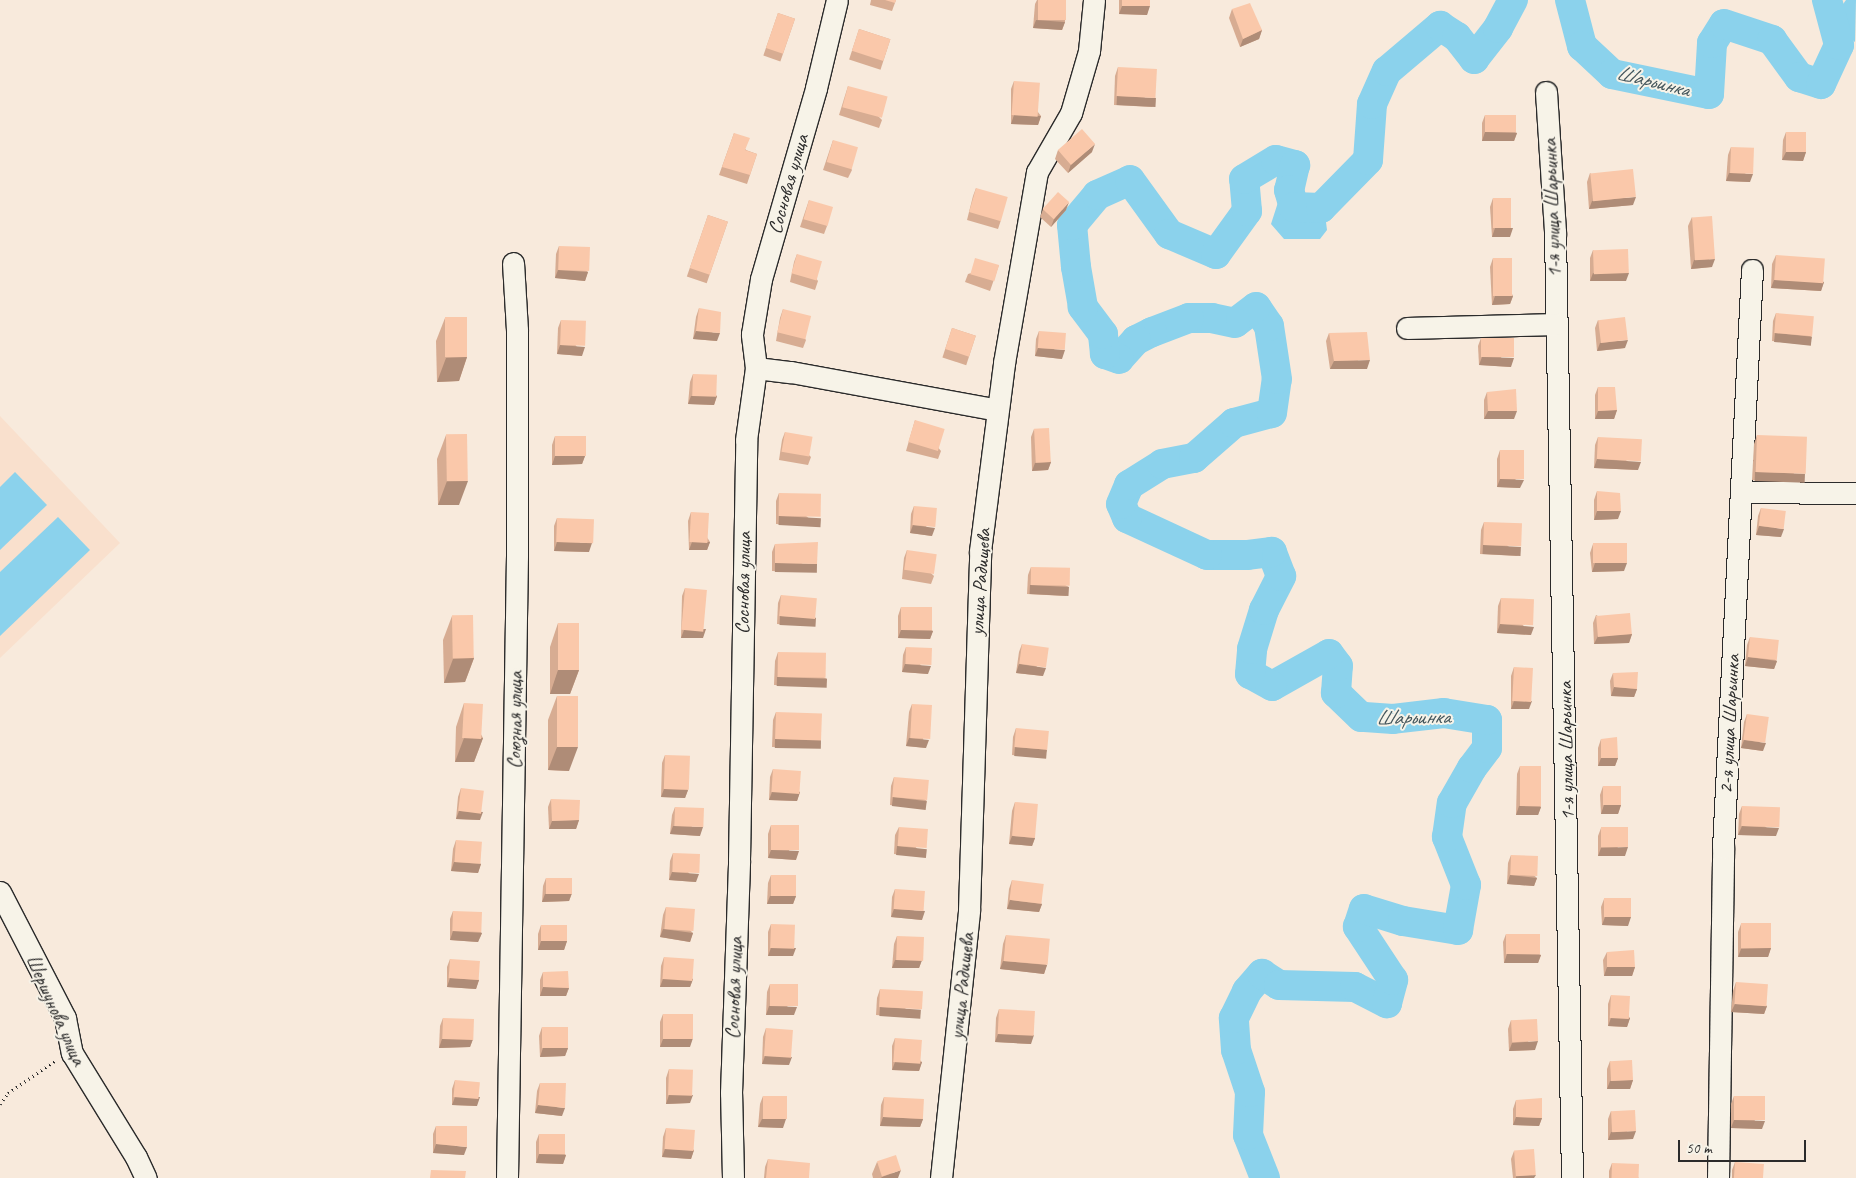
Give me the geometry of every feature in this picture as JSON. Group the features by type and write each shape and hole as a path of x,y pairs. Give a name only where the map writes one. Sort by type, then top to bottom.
{"street":[{"name":"Сосновая улица","path":"732,1178 730,1092 739,860 746,440 756,368 752,334 761,279 816,88 837,0"},
{"name":"улица Радищева","path":"941,1178 969,910 980,551 998,410 1037,172 1071,113 1089,51 1094,0"},
{"name":"1-я улица Шарьинка","path":"1546,92 1555,233 1566,723 1572,1178"},
{"name":"Союзная улица","path":"507,1178 517,556 517,330 513,263"},
{"name":"2-я улица Шарьинка","path":"1718,1178 1723,848 1752,270"},
{"path":"1406,328 1556,324"},
{"path":"756,368 800,373 998,410"},
{"path":"1742,492 1856,494"},
{"name":"Шершунова улица","path":"0,892 64,1018 72,1053 136,1157 146,1178"}],"path":[{"path":"0,1104 8,1093 59,1057 72,1053"}],"shaded area":[{"path":"0,416 120,543 0,658"}],"water":[{"path":"1846,0 1856,0 1855,42 1830,22"},
{"path":"1281,193 1298,197 1295,207 1325,214 1327,230 1320,239 1284,239 1271,224"},
{"path":"15,472 47,505 0,550 0,487"},
{"path":"58,517 90,550 0,636 0,572"}],"building":[{"path":"885,0 896,0 895,3"},
{"path":"1038,0 1066,0 1066,20 1038,20"},
{"path":"1122,0 1150,0 1150,6 1122,6"},
{"path":"1250,3 1262,30 1243,39 1232,9"},
{"path":"778,13 795,19 783,54 766,48"},
{"path":"859,29 890,39 883,61 852,51"},
{"path":"1118,67 1157,69 1155,98 1116,96"},
{"path":"1014,81 1040,83 1038,117 1012,115"},
{"path":"848,86 888,97 882,118 842,107"},
{"path":"1485,115 1516,115 1516,132 1485,132"},
{"path":"1082,129 1095,144 1071,165 1058,150"},
{"path":"1786,132 1806,132 1806,152 1786,152"},
{"path":"734,133 750,138 745,150 757,154 750,175 722,167"},
{"path":"833,140 858,147 852,169 827,162"},
{"path":"1731,147 1754,148 1753,174 1730,173"},
{"path":"1633,169 1636,197 1593,201 1590,173"},
{"path":"976,188 1008,197 1001,221 969,212"},
{"path":"1058,192 1069,202 1054,219 1043,209"},
{"path":"1493,198 1511,198 1511,228 1493,228"},
{"path":"809,200 833,207 828,226 803,219"},
{"path":"708,215 728,222 710,275 690,268"},
{"path":"1712,216 1715,259 1695,260 1692,217"},
{"path":"559,246 590,247 589,271 558,270"},
{"path":"1628,249 1629,273 1594,274 1593,250"},
{"path":"797,254 822,261 816,280 791,273"},
{"path":"1776,255 1825,258 1823,283 1774,280"},
{"path":"975,258 999,265 994,281 970,274"},
{"path":"1493,258 1512,258 1512,296 1493,296"},
{"path":"699,308 721,312 720,333 696,331"},
{"path":"783,309 811,316 805,339 777,332"},
{"path":"1776,313 1814,316 1812,336 1774,333"},
{"path":"445,317 467,317 467,357 445,357"},
{"path":"1625,317 1628,340 1601,343 1598,320"},
{"path":"561,320 586,321 585,346 560,345"},
{"path":"952,328 976,336 969,357 945,349"},
{"path":"1039,331 1066,333 1065,350 1038,348"},
{"path":"1367,332 1370,360 1334,361 1329,333"},
{"path":"1481,338 1514,338 1514,357 1481,357"},
{"path":"693,374 717,375 716,397 692,396"},
{"path":"1598,387 1615,387 1617,410 1598,411"},
{"path":"1516,389 1517,411 1488,411 1487,392"},
{"path":"915,420 945,429 938,451 908,442"},
{"path":"1049,428 1051,462 1036,463 1034,429"},
{"path":"785,432 813,437 809,457 782,452"},
{"path":"446,434 467,434 468,481 447,481"},
{"path":"1757,435 1807,437 1806,474 1756,472"},
{"path":"555,436 586,436 586,456 555,456"},
{"path":"1598,437 1642,439 1641,461 1597,459"},
{"path":"1500,450 1524,450 1524,479 1500,479"},
{"path":"1597,491 1620,493 1621,511 1597,511"},
{"path":"779,493 821,494 821,517 779,516"},
{"path":"914,506 937,508 935,527 912,525"},
{"path":"1761,508 1786,511 1784,529 1759,526"},
{"path":"691,512 709,513 707,543 689,542"},
{"path":"557,518 594,519 593,543 556,542"},
{"path":"1484,522 1522,523 1521,546 1483,545"},
{"path":"818,542 817,564 775,563 775,544"},
{"path":"1593,543 1627,543 1627,563 1593,563"},
{"path":"907,550 937,554 934,574 904,570"},
{"path":"1031,567 1070,568 1070,586 1031,585"},
{"path":"685,588 707,590 703,632 681,630"},
{"path":"781,595 817,598 815,619 779,616"},
{"path":"1501,598 1534,599 1533,625 1500,624"},
{"path":"901,607 932,607 932,630 901,630"},
{"path":"1630,613 1632,634 1598,637 1596,616"},
{"path":"452,615 473,615 474,658 453,658"},
{"path":"558,623 579,623 579,670 558,670"},
{"path":"1750,637 1779,640 1777,660 1748,657"},
{"path":"1022,644 1049,648 1046,668 1019,664"},
{"path":"906,647 932,648 931,665 905,664"},
{"path":"778,652 826,653 826,678 778,677"},
{"path":"1514,667 1533,668 1531,702 1512,701"},
{"path":"1638,672 1637,689 1614,687 1613,673"},
{"path":"557,696 578,696 578,747 557,747"},
{"path":"464,703 483,704 481,739 462,738"},
{"path":"912,704 932,705 930,739 910,738"},
{"path":"776,712 822,714 821,741 775,739"},
{"path":"1747,714 1769,717 1765,743 1743,740"},
{"path":"1016,728 1049,731 1047,750 1014,747"},
{"path":"1617,737 1618,758 1601,758 1601,739"},
{"path":"665,755 690,756 689,790 664,789"},
{"path":"1520,766 1541,766 1541,806 1520,806"},
{"path":"773,769 801,771 799,794 771,792"},
{"path":"894,777 929,780 927,800 892,797"},
{"path":"1603,786 1621,786 1621,805 1603,805"},
{"path":"461,788 484,791 481,814 458,811"},
{"path":"551,799 580,800 579,820 552,821"},
{"path":"1015,802 1038,804 1035,838 1012,836"},
{"path":"1742,806 1780,807 1779,827 1741,826"},
{"path":"675,807 704,808 703,827 674,826"},
{"path":"771,825 799,825 799,850 771,850"},
{"path":"899,827 928,829 927,848 898,846"},
{"path":"1601,827 1628,827 1628,847 1601,847"},
{"path":"456,840 482,842 480,864 454,862"},
{"path":"673,853 700,854 699,873 672,872"},
{"path":"1511,855 1538,856 1537,876 1510,875"},
{"path":"771,875 796,875 796,896 771,896"},
{"path":"546,878 572,878 572,894 546,894"},
{"path":"1012,880 1044,884 1041,904 1010,900"},
{"path":"895,889 925,891 924,911 894,909"},
{"path":"1604,898 1631,898 1631,917 1604,917"},
{"path":"666,907 695,909 693,931 664,929"},
{"path":"453,911 482,912 481,932 452,931"},
{"path":"1741,923 1771,923 1771,948 1741,948"},
{"path":"771,924 795,925 794,949 770,948"},
{"path":"541,925 567,925 567,941 541,941"},
{"path":"1506,934 1540,934 1540,954 1506,954"},
{"path":"1006,935 1050,939 1048,965 1004,961"},
{"path":"897,936 924,937 923,961 896,960"},
{"path":"1634,950 1635,967 1607,967 1607,952"},
{"path":"664,957 694,959 692,981 662,979"},
{"path":"450,959 480,961 479,980 449,978"},
{"path":"568,971 569,988 543,987 543,972"},
{"path":"1736,982 1768,984 1766,1006 1734,1004"},
{"path":"770,984 798,984 798,1006 770,1006"},
{"path":"880,989 923,991 922,1009 879,1007"},
{"path":"1611,995 1630,996 1629,1019 1610,1018"},
{"path":"999,1009 1035,1011 1034,1036 998,1034"},
{"path":"663,1014 693,1014 693,1039 663,1039"},
{"path":"443,1018 474,1019 473,1040 442,1039"},
{"path":"1537,1019 1538,1041 1512,1042 1511,1020"},
{"path":"542,1027 568,1027 568,1048 542,1048"},
{"path":"766,1028 793,1030 791,1058 764,1056"},
{"path":"895,1038 922,1040 920,1064 893,1062"},
{"path":"1632,1060 1633,1080 1611,1081 1610,1061"},
{"path":"669,1069 693,1070 692,1096 668,1095"},
{"path":"455,1080 480,1082 478,1099 454,1097"},
{"path":"540,1083 566,1083 565,1108 538,1105"},
{"path":"763,1096 787,1096 787,1119 763,1119"},
{"path":"1734,1096 1765,1096 1765,1120 1734,1120"},
{"path":"884,1097 924,1099 923,1119 883,1117"},
{"path":"1542,1098 1542,1118 1516,1117 1516,1100"},
{"path":"1635,1110 1636,1131 1612,1132 1611,1111"},
{"path":"436,1126 467,1126 467,1147 436,1144"},
{"path":"666,1128 695,1130 693,1151 665,1149"},
{"path":"539,1134 565,1134 565,1154 539,1154"},
{"path":"1534,1149 1536,1175 1516,1176 1514,1150"},
{"path":"896,1155 901,1170 882,1176 877,1161"},
{"path":"768,1159 810,1163 809,1178 766,1178"},
{"path":"1735,1162 1764,1164 1763,1178 1734,1178"},
{"path":"1612,1163 1639,1164 1638,1178 1611,1178"},
{"path":"431,1170 466,1171 465,1178 430,1178"}],"waterway":[{"name":"Шарьинка","path":"1265,1178 1248,1135 1250,1092 1236,1050 1234,1018 1247,991 1262,974 1279,985 1355,987 1387,1003 1393,980 1358,927 1364,909 1403,921 1458,930 1466,885 1447,837 1452,803 1472,768 1487,748 1487,720 1444,713 1393,719 1361,717 1336,693 1338,666 1329,654 1272,686 1250,674 1252,649 1264,610 1281,576 1272,552 1248,555 1207,555 1127,518 1121,504 1129,485 1162,464 1194,458 1234,423 1272,413 1277,379 1269,326 1256,307 1235,323 1212,318 1189,318 1136,340 1119,359 1105,354 1103,334 1083,307 1076,267 1072,225 1097,195 1130,180 1169,234 1216,254 1247,211 1244,179 1276,160 1295,165 1289,190 1294,207 1321,208 1368,160 1372,104 1387,71 1440,26 1457,37 1474,59 1498,28 1513,0"},
{"name":"Шарьинка","path":"1570,0 1582,46 1612,74 1709,94 1712,43 1724,24 1772,40 1799,77 1821,84 1839,45 1827,0"}]}
